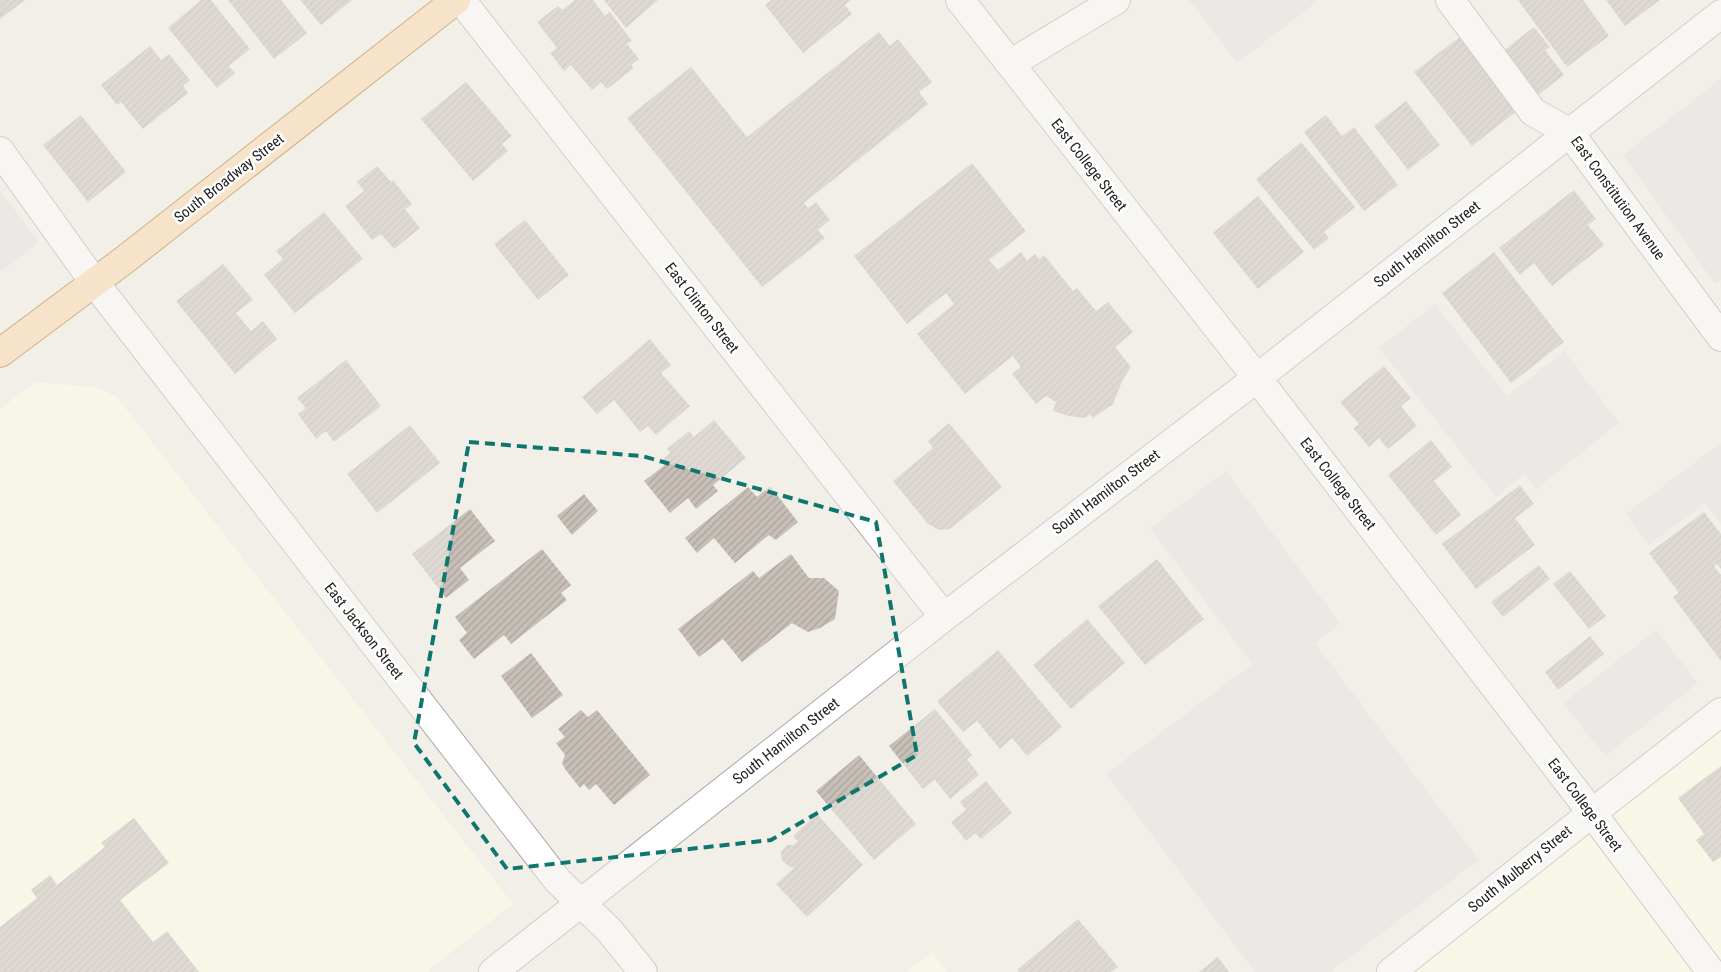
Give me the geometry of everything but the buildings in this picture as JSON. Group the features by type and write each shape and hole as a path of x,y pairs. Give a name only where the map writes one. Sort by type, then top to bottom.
{"main road":[{"name":"South Broadway Street","path":"0,353 456,0"}],"street":[{"name":"East Clinton Street","path":"461,0 944,617"},
{"name":"East College Street","path":"960,0 1257,378 1592,812 1711,972"},
{"path":"1010,64 1116,0"},
{"name":"East Constitution Avenue","path":"1450,0 1533,112 1569,132 1721,337"},
{"name":"South Hamilton Street","path":"493,972 944,617 1257,378 1721,14"},
{"name":"East Jackson Street","path":"0,151 94,282 558,881 609,930 643,972"},
{"name":"South Mulberry Street","path":"1392,972 1592,812 1721,712"}],"highlighted area":[{"path":"469,442 642,456 876,522 917,755 771,840 507,869 414,743"}],"shaded area":[{"path":"1189,0 1319,0 1237,63"},
{"path":"1721,79 1721,280 1715,284 1623,155"},
{"path":"0,190 39,242 0,272"},
{"path":"1435,304 1507,396 1564,351 1619,423 1536,489 1524,474 1496,497 1379,348"},
{"path":"35,382 93,387 116,396 513,904 426,972 0,972 0,409"},
{"path":"1721,443 1721,524 1705,503 1649,545 1626,514"},
{"path":"1226,471 1340,623 1315,643 1479,860 1330,972 1255,972 1106,774 1252,664 1150,528"},
{"path":"1656,630 1698,683 1605,756 1563,703"},
{"path":"1721,727 1721,972 1415,972"},
{"path":"932,952 947,972 907,972"}]}
